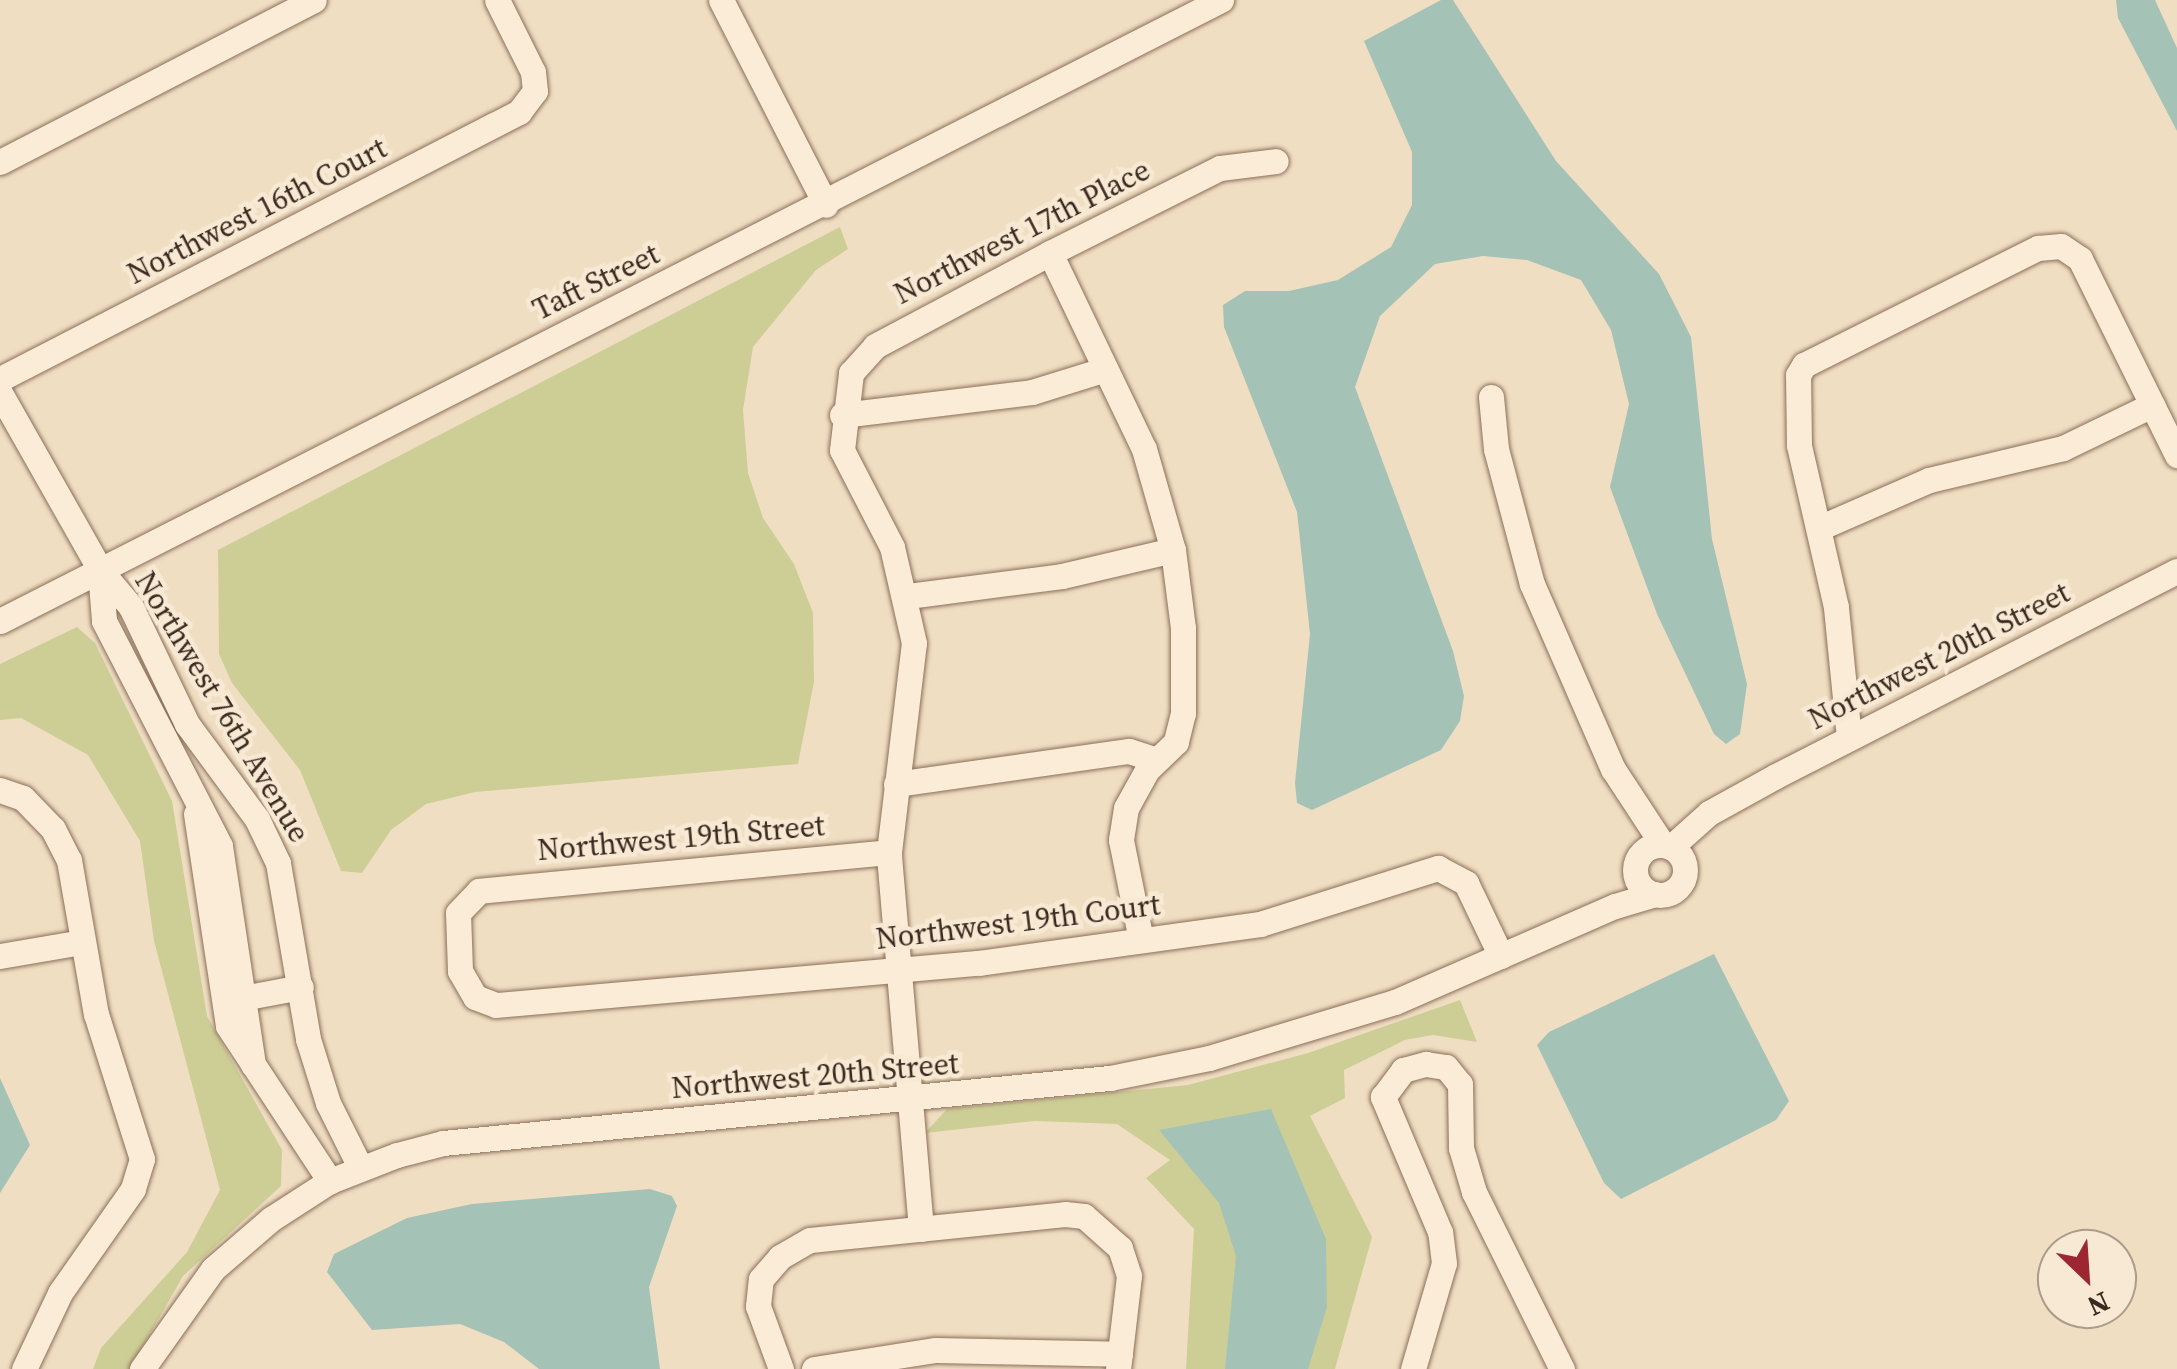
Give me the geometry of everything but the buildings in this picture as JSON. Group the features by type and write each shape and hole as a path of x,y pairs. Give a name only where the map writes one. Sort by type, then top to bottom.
{"street":[{"path":"0,162 314,0"},
{"name":"Northwest 16th Court","path":"0,380 519,112 535,91 534,72 498,0"},
{"path":"721,0 826,204"},
{"name":"Taft Street","path":"0,621 1221,0"},
{"name":"Northwest 17th Place","path":"842,414 851,373 875,346 1220,168 1276,161"},
{"path":"1849,738 1836,607 1799,445 1798,374 1804,365 2038,248 2060,246 2080,259 2177,454"},
{"path":"1050,253 1144,448 1173,550 1183,628 1183,714 1176,742 1157,760 1126,808 1121,840 1141,940"},
{"path":"921,1229 889,852 912,696 908,596 892,547 850,472 842,414 1032,392 1106,369"},
{"name":"Northwest 76th Avenue","path":"0,393 100,570 131,608 187,724 257,819 278,863 308,1039 328,1102 360,1167"},
{"path":"1491,397 1496,449 1532,584 1652,854 1685,871"},
{"path":"1819,528 1930,480 2064,448 2152,404"},
{"path":"908,596 1043,579 1173,550"},
{"name":"Northwest 76th Avenue","path":"100,570 104,621 220,846 235,1000 253,1065 330,1181"},
{"name":"Northwest 20th Street","path":"1556,933 1620,890 1652,854 1731,802 2177,571"},
{"path":"896,784 1129,751 1157,760"},
{"path":"12,794 53,829 69,860 96,1014 142,1158 133,1190 60,1293 24,1369"},
{"name":"Northwest 20th Street","path":"142,1369 213,1269 271,1219 330,1181 360,1167 443,1143 908,1101 1110,1078 1209,1058 1395,1002 1556,933 1655,894 1672,892 1731,802"},
{"name":"Northwest 19th Street","path":"483,1002 466,986 456,927 458,913 479,891 889,852"},
{"path":"1652,854 1640,886 1655,894"},
{"name":"Northwest 19th Court","path":"483,1002 899,970 1141,940 1312,912 1438,868 1466,884 1501,956"},
{"path":"0,956 82,942"},
{"path":"235,1000 301,987"},
{"path":"1412,1369 1444,1263 1440,1232 1383,1097 1403,1070 1446,1066 1460,1084 1461,1148 1474,1192 1562,1369"},
{"path":"781,1369 758,1306 762,1279 780,1257 810,1240 1065,1214 1084,1216 1120,1248 1129,1276 1119,1361 936,1350 814,1369"}],"green space":[{"path":"840,227 848,249 816,270 753,347 743,410 748,473 763,518 794,564 813,613 814,682 798,764 475,792 426,804 391,830 362,873 341,871 300,770 232,683 219,654 218,550"},
{"path":"77,627 95,643 172,801 207,1016 282,1150 281,1186 183,1276 130,1369 93,1369 101,1348 187,1252 220,1190 154,941 140,841 88,755 21,718 0,720 0,664"},
{"path":"1460,1000 1477,1042 1433,1035 1405,1040 1344,1070 1345,1098 1310,1116 1372,1237 1335,1369 1186,1369 1194,1229 1146,1178 1170,1160 1117,1124 1035,1121 925,1133 947,1109 1188,1085 1308,1053"}],"shaded area":[{"path":"1441,0 1453,0 1556,161 1659,274 1691,337 1712,539 1747,684 1740,734 1726,744 1714,734 1657,614 1610,487 1629,404 1611,330 1581,280 1527,260 1483,256 1435,264 1380,316 1355,387 1453,651 1464,696 1460,721 1441,750 1312,810 1297,803 1295,783 1310,634 1297,512 1224,327 1223,305 1245,291 1289,291 1338,280 1391,247 1412,205 1412,152 1364,41"},
{"path":"2116,0 2155,0 2177,48 2177,131 2118,18"},
{"path":"1714,954 1789,1101 1776,1120 1621,1199 1604,1183 1537,1045 1549,1032"},
{"path":"0,1078 30,1145 0,1193"},
{"path":"1271,1109 1326,1239 1327,1307 1308,1369 1225,1369 1236,1256 1219,1203 1159,1130"},
{"path":"650,1189 672,1196 677,1206 649,1287 660,1369 539,1369 504,1342 460,1324 372,1330 327,1272 334,1254 407,1218 472,1204"}]}
